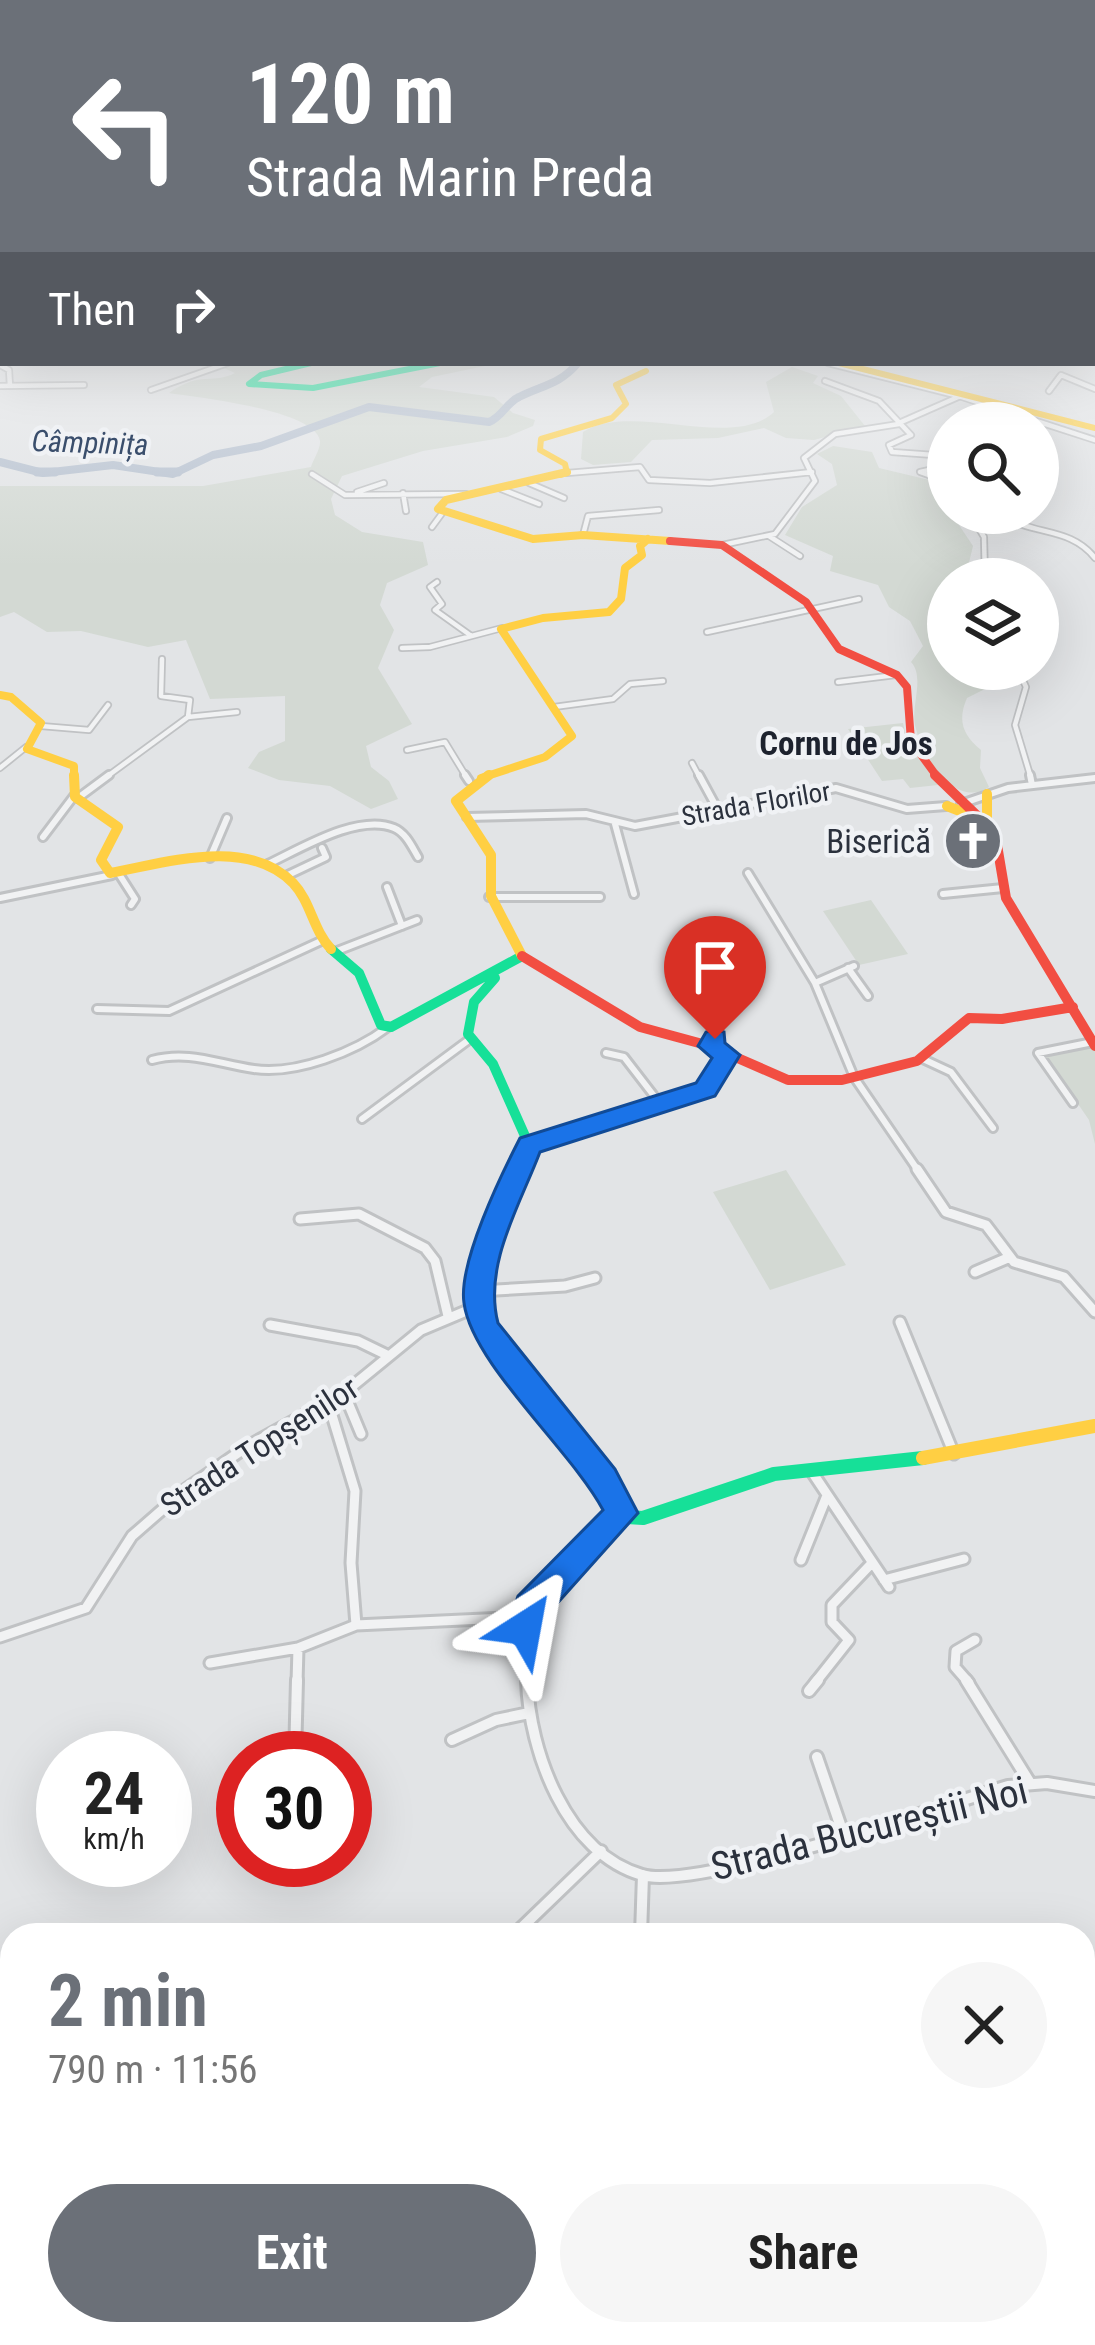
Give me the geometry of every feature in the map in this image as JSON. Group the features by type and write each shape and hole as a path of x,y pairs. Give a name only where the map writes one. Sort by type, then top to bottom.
{"main road":[{"path":"298,366 261,375 249,384 263,390 302,387 423,366"},
{"path":"851,366 1095,427"},
{"path":"861,366 1095,427"},
{"path":"646,368 614,387 626,404 617,416 541,439 540,450 565,464 567,473 442,502 442,512 529,539 583,535 644,543 722,545 813,609 838,649 897,675 907,687 911,741 937,779 987,824 1001,847 1003,888 1094,1044"},
{"path":"644,543 643,553 625,568 620,599 608,612 502,628 570,728 569,744 469,781 456,801 491,855 485,879 489,897 522,956 576,984 633,1023 710,1046 788,1080 854,1077 923,1058 966,1019 1095,1013"},
{"path":"0,695 11,697 41,726 26,747 76,768 75,797 118,827 101,860 116,874 210,858 268,864 288,875 321,941 359,973 376,1020 388,1027 468,984 495,978"},
{"path":"987,794 987,824"},
{"path":"947,806 987,824"},
{"path":"522,956 474,1002 470,1039 493,1064 530,1145 483,1261 478,1298 490,1338 604,1480 622,1513 643,1519 755,1479 954,1455 1095,1426"}],"street":[{"path":"2,366 9,370 10,386"},
{"path":"152,390 220,366"},
{"path":"840,366 978,402"},
{"path":"59,373 65,387"},
{"path":"1049,392 1061,375 1095,389"},
{"path":"825,381 879,401 912,436 889,445 898,462 906,464"},
{"path":"0,386 84,385"},
{"path":"722,545 769,536 811,489 812,472 804,458 835,434 899,423 959,396"},
{"path":"1059,428 1095,440"},
{"path":"897,454 927,456"},
{"path":"891,464 897,454"},
{"path":"567,473 640,467 650,480 766,480 812,472"},
{"path":"312,475 330,490 348,495 473,495"},
{"path":"348,495 384,483"},
{"path":"529,483 564,498"},
{"path":"501,489 539,504"},
{"path":"403,493 406,511"},
{"path":"583,535 588,516 659,510"},
{"path":"432,527 442,512"},
{"path":"1059,530 1095,558"},
{"path":"769,536 800,556"},
{"path":"437,582 430,587 442,604 436,610 470,636"},
{"path":"707,632 859,599"},
{"path":"402,648 502,628"},
{"path":"162,659 161,695 190,700 188,717"},
{"path":"838,682 897,675"},
{"path":"554,706 613,699 630,684 663,681"},
{"path":"1025,690 1014,705 1014,721 1032,785"},
{"path":"41,726 88,730 108,705"},
{"path":"43,837 75,797 188,717 237,712"},
{"path":"407,750 445,742 469,781"},
{"path":"0,768 26,747"},
{"path":"692,763 718,810"},
{"name":"Strada Florilor","path":"466,818 586,814 615,824 836,788 858,790 907,809 964,804 1032,785 1095,778"},
{"path":"210,858 227,818"},
{"path":"615,824 634,894"},
{"path":"268,864 329,836 390,827 401,833 418,857"},
{"path":"288,875 326,857 322,848"},
{"path":"748,873 815,983 854,1077 946,1213 986,1225 1010,1257 1024,1268 1064,1277 1095,1312"},
{"path":"0,894 116,874 135,899 131,905"},
{"path":"387,887 402,926"},
{"path":"943,894 1003,888"},
{"path":"489,897 599,897"},
{"path":"337,951 417,920"},
{"path":"708,930 728,1006 710,1046"},
{"path":"98,1009 138,1014 169,1011 321,941"},
{"path":"815,983 851,967 868,995"},
{"path":"152,1060 202,1056 267,1070 361,1048 388,1027"},
{"path":"362,1119 470,1039"},
{"path":"1073,1102 1038,1052 1094,1044"},
{"path":"606,1053 624,1058 661,1105"},
{"path":"530,1145 706,1089 727,1055"},
{"path":"923,1058 951,1072 993,1128"},
{"path":"300,1220 359,1214 425,1248 435,1262 448,1316"},
{"path":"975,1272 1010,1257"},
{"name":"Strada Topșenilor","path":"0,1637 86,1608 145,1522 248,1446 344,1393 448,1316 478,1298 595,1278"},
{"path":"900,1322 954,1455"},
{"path":"270,1325 358,1341 389,1356"},
{"path":"344,1393 361,1434"},
{"path":"328,1402 355,1491 350,1563 356,1625"},
{"path":"812,1470 826,1498 887,1584 964,1559"},
{"path":"801,1561 826,1498"},
{"path":"622,1513 526,1617 529,1713 547,1776 575,1828 601,1851 643,1875 641,1923"},
{"path":"809,1690 849,1640 832,1622 832,1604 872,1563"},
{"path":"210,1663 298,1648 356,1625 526,1617"},
{"path":"975,1640 956,1651 956,1666 982,1698 1030,1783"},
{"path":"296,1731 298,1648"},
{"path":"452,1740 496,1720 529,1713"},
{"path":"817,1757 844,1836"},
{"name":"Strada Bucureștii Noi","path":"643,1875 700,1873 1030,1783 1095,1791"},
{"path":"523,1923 568,1892 601,1851"}],"shaded area":[{"path":"485,366 432,377 419,387 494,397 513,413 535,420 533,426 507,437 423,451 342,476 331,499 335,515 362,532 423,542 428,565 387,583 380,605 394,630 378,668 412,724 366,746 371,767 389,781 398,799 371,809 330,786 279,780 248,768 259,752 285,741 285,696 210,699 186,640 148,647 81,631 47,632 14,612 0,617 0,486 203,486 311,467 320,441 299,421 253,407 169,393 190,382 235,373 224,368"},
{"path":"792,367 818,376 813,383 841,396 865,426 814,440 786,438 764,428 718,438 652,440 631,462 593,465 581,459 583,432 604,424 733,427 756,423 774,412 766,382"},
{"path":"833,446 872,452 879,468 927,479 927,534 965,534 973,546 970,558 927,558 927,690 983,690 967,698 962,721 981,750 980,768 989,787 964,792 953,786 925,751 915,725 917,675 911,662 923,646 910,621 889,607 878,585 830,571 833,556 785,535 802,507 837,485 832,464 817,454"},
{"path":"903,723 907,741 938,785 910,788 903,779 882,781 848,729"},
{"path":"871,900 908,954 859,965 823,911"},
{"path":"1091,1043 1095,1051 1095,1144 1089,1120 1043,1053"},
{"path":"786,1170 846,1265 770,1290 713,1192"}],"waterway":[{"name":"Câmpinița","path":"177,472 213,455 261,446 369,407 489,422 515,400 575,366"},
{"name":"Câmpinița","path":"0,462 39,472"},
{"name":"Câmpinița","path":"52,472 113,465 160,472"},
{"name":"Câmpinița","path":"39,472 52,472"},
{"name":"Câmpinița","path":"39,472 52,472"},
{"name":"Câmpinița","path":"160,472 177,472"},
{"name":"Câmpinița","path":"160,472 177,472"}],"traffic: fast":[{"path":"298,366 261,375 249,384 313,388 425,366"},
{"path":"331,949 359,973 381,1025 391,1027 522,956"},
{"path":"495,978 474,1002 468,1034 493,1064 529,1145 481,1272 481,1318 627,1517 643,1518 774,1474 923,1458"}],"traffic: slow":[{"path":"851,366 1095,428"},
{"path":"646,371 616,385 626,404 612,418 541,439 540,450 565,464 567,473 446,500 438,509 533,539 583,535 670,541"},
{"path":"522,956 491,896 491,855 456,801 481,778 545,757 572,736 501,629 543,618 609,612 621,599 625,568 642,555 640,546 648,539"},
{"path":"0,695 11,697 41,723 27,749 74,766 75,797 118,827 101,860 110,873 180,860 231,857 255,861 276,869 294,884 331,949"},
{"path":"987,794 987,824"},
{"path":"947,806 975,817"},
{"path":"923,1458 1095,1426"}],"traffic: jam":[{"path":"670,541 722,545 806,602 839,649 897,675 907,687 911,741 941,783 995,833 1006,898 1095,1046"},
{"path":"522,956 640,1027 710,1046 788,1080 842,1080 917,1061 969,1018 1002,1019 1073,1007"}],"place":[{"name":"Biserică","path":"973,841"}],"district":[{"name":"Cornu de Jos","path":"846,743"}],"route":[{"path":"525,1628 530,1608 622,1513 604,1480 484,1328 477,1299 483,1261 530,1145 706,1089 727,1055 710,1046 715,1039"}]}
